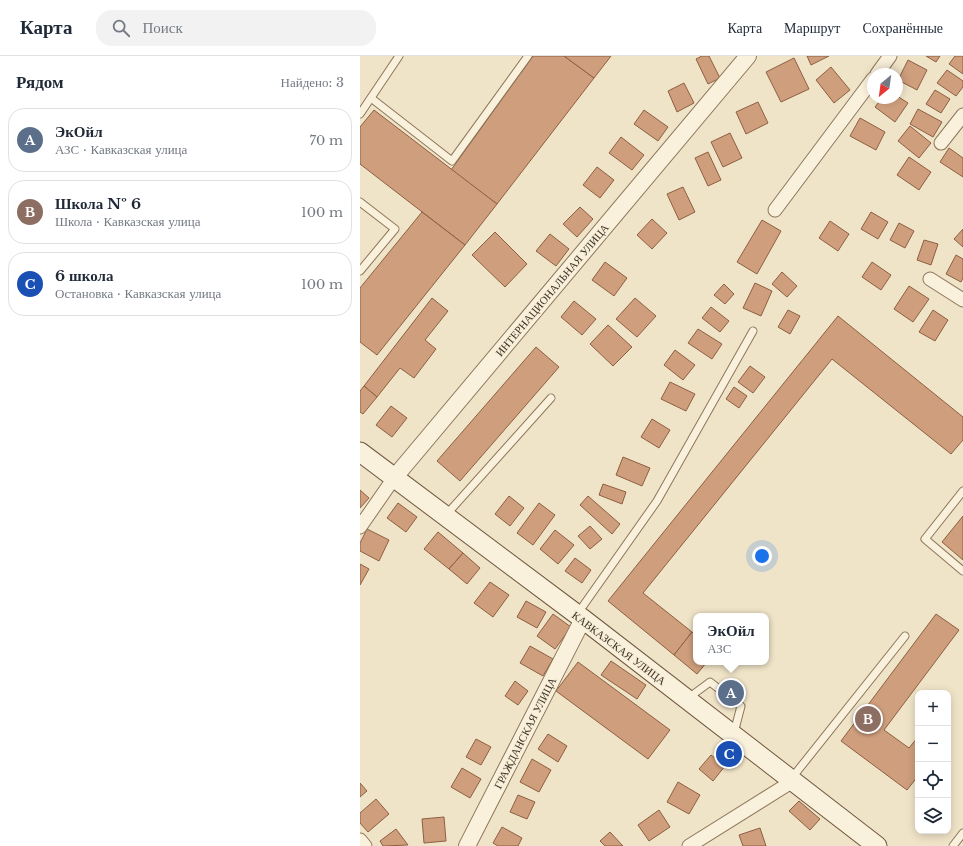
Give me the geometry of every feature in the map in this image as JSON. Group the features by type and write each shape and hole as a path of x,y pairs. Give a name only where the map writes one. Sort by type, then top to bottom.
{"main road":[{"name":"КАВКАЗСКАЯ УЛИЦА","path":"360,452 580,617 877,846"}],"street":[{"name":"ИНТЕРНАЦИОНАЛЬНАЯ УЛИЦА","path":"360,527 394,478 748,56"},
{"path":"881,68 890,56"},
{"path":"776,210 867,87"},
{"path":"941,143 963,115"},
{"path":"930,279 963,300"},
{"name":"ГРАЖДАНСКАЯ УЛИЦА","path":"467,846 580,617"},
{"path":"689,846 792,780"},
{"path":"360,840 365,846"}],"lane":[{"path":"360,114 399,56"},
{"path":"371,98 452,161 528,56"},
{"path":"360,202 395,229 360,271"},
{"path":"580,617 657,501 753,331"},
{"path":"445,516 550,398"},
{"path":"963,491 925,539 963,571"},
{"path":"792,780 905,636"},
{"path":"686,699 710,682 741,706 734,736"},
{"path":"953,846 963,833"}],"building":[{"path":"533,56 564,56 594,78 497,204 451,170"},
{"path":"564,56 611,56 594,78"},
{"path":"702,56 709,56 720,78 708,84 696,59"},
{"path":"807,56 829,56 811,65"},
{"path":"926,56 940,56 936,62"},
{"path":"955,56 963,56 963,74 949,64"},
{"path":"794,58 809,89 781,102 766,72"},
{"path":"908,60 927,70 917,90 903,83 903,70"},
{"path":"831,67 850,90 834,103 816,80"},
{"path":"947,70 963,81 963,87 956,96 937,83"},
{"path":"684,83 694,103 677,112 668,91"},
{"path":"935,90 950,99 941,113 926,104"},
{"path":"903,100 908,103 895,122 875,107 877,104 903,104"},
{"path":"758,102 768,123 746,134 736,112"},
{"path":"918,109 942,122 933,137 910,124"},
{"path":"374,110 497,204 465,245 360,164 360,127"},
{"path":"644,110 668,127 658,141 634,124"},
{"path":"860,118 885,132 876,150 850,136"},
{"path":"910,126 931,143 919,158 898,141"},
{"path":"730,133 742,158 723,167 711,142"},
{"path":"621,137 644,155 632,170 609,153"},
{"path":"949,148 963,158 963,177 940,162"},
{"path":"708,152 721,180 708,186 695,158"},
{"path":"909,157 931,172 919,190 897,175"},
{"path":"597,167 614,180 600,198 583,185"},
{"path":"683,187 695,212 679,220 667,194"},
{"path":"580,207 593,219 577,237 563,224"},
{"path":"422,212 465,245 377,355 360,342 360,288"},
{"path":"871,212 888,222 878,239 861,229"},
{"path":"652,219 667,233 652,249 637,235"},
{"path":"762,220 781,231 757,274 737,262"},
{"path":"830,221 849,234 838,251 819,238"},
{"path":"899,223 914,231 905,248 890,240"},
{"path":"963,229 963,247 954,239"},
{"path":"495,232 527,264 505,287 472,255"},
{"path":"550,234 569,249 556,266 536,251"},
{"path":"924,240 938,244 931,265 917,260"},
{"path":"956,255 963,259 963,278 961,282 946,274"},
{"path":"605,262 627,278 614,296 592,280"},
{"path":"872,262 891,275 881,290 862,277"},
{"path":"782,272 797,286 787,297 772,284"},
{"path":"755,283 772,291 761,316 743,308"},
{"path":"724,284 734,294 725,304 714,295"},
{"path":"909,286 929,299 913,322 894,309"},
{"path":"432,298 448,311 425,340 436,349 414,378 400,368 377,397 364,386"},
{"path":"635,298 656,316 637,337 616,319"},
{"path":"574,301 596,319 582,335 561,317"},
{"path":"711,307 729,321 720,332 702,318"},
{"path":"788,310 800,316 790,334 778,327"},
{"path":"933,310 948,320 935,341 919,332"},
{"path":"838,316 963,417 963,440 951,454 832,359 643,593 692,632 674,655 608,601"},
{"path":"608,325 632,347 613,366 590,344"},
{"path":"698,329 722,344 712,359 688,343"},
{"path":"536,347 559,367 460,481 437,461"},
{"path":"675,350 695,365 683,380 664,365"},
{"path":"750,366 765,377 753,393 738,382"},
{"path":"670,382 695,394 686,411 661,399"},
{"path":"364,386 377,397 363,414 360,412 360,391"},
{"path":"734,387 747,396 739,408 726,399"},
{"path":"391,406 407,418 392,437 376,425"},
{"path":"652,419 670,430 659,448 641,437"},
{"path":"623,457 650,468 642,486 616,475"},
{"path":"603,484 626,492 622,504 599,495"},
{"path":"360,490 369,498 360,508"},
{"path":"509,496 524,508 510,526 495,514"},
{"path":"588,496 620,524 612,534 580,505"},
{"path":"398,503 417,517 406,532 387,518"},
{"path":"539,503 555,515 533,545 517,533"},
{"path":"963,516 963,560 942,542"},
{"path":"590,526 602,539 590,549 578,536"},
{"path":"367,529 389,540 379,561 360,551 360,543"},
{"path":"555,530 574,545 558,564 540,549"},
{"path":"438,532 463,553 449,569 424,549"},
{"path":"463,553 480,568 467,584 449,569"},
{"path":"575,558 591,570 582,583 565,571"},
{"path":"360,564 369,569 360,585"},
{"path":"490,582 509,595 493,617 474,603"},
{"path":"526,601 546,612 537,628 517,617"},
{"path":"553,614 571,627 555,649 537,636"},
{"path":"936,614 959,630 884,730 909,748 915,741 915,780 907,790 841,741"},
{"path":"692,632 693,665 704,665 697,674 674,655"},
{"path":"530,646 553,659 543,676 520,663"},
{"path":"611,661 646,685 637,699 601,675"},
{"path":"578,662 670,730 648,759 556,691"},
{"path":"515,681 528,691 518,705 505,696"},
{"path":"548,734 567,746 558,762 538,749"},
{"path":"476,739 491,747 481,765 466,757"},
{"path":"711,755 725,766 713,781 699,769"},
{"path":"532,759 551,770 539,792 520,782"},
{"path":"462,768 481,779 470,798 451,787"},
{"path":"678,782 700,795 689,814 667,802"},
{"path":"360,783 367,791 360,797"},
{"path":"518,795 535,802 527,819 510,812"},
{"path":"376,799 389,814 368,832 360,823 360,813"},
{"path":"799,801 820,819 810,830 789,811"},
{"path":"659,810 670,827 649,841 638,825"},
{"path":"444,817 446,841 424,843 422,819"},
{"path":"502,827 522,838 518,846 498,846 493,843"},
{"path":"760,828 766,846 743,846 739,835"},
{"path":"396,829 408,845 383,846 380,841"},
{"path":"610,832 623,846 605,846 600,841"}],"place":[{"name":"ЭкОйл","path":"731,693"},
{"name":"Школа № 6","path":"868,719"},
{"name":"6 школа","path":"729,754"}]}
